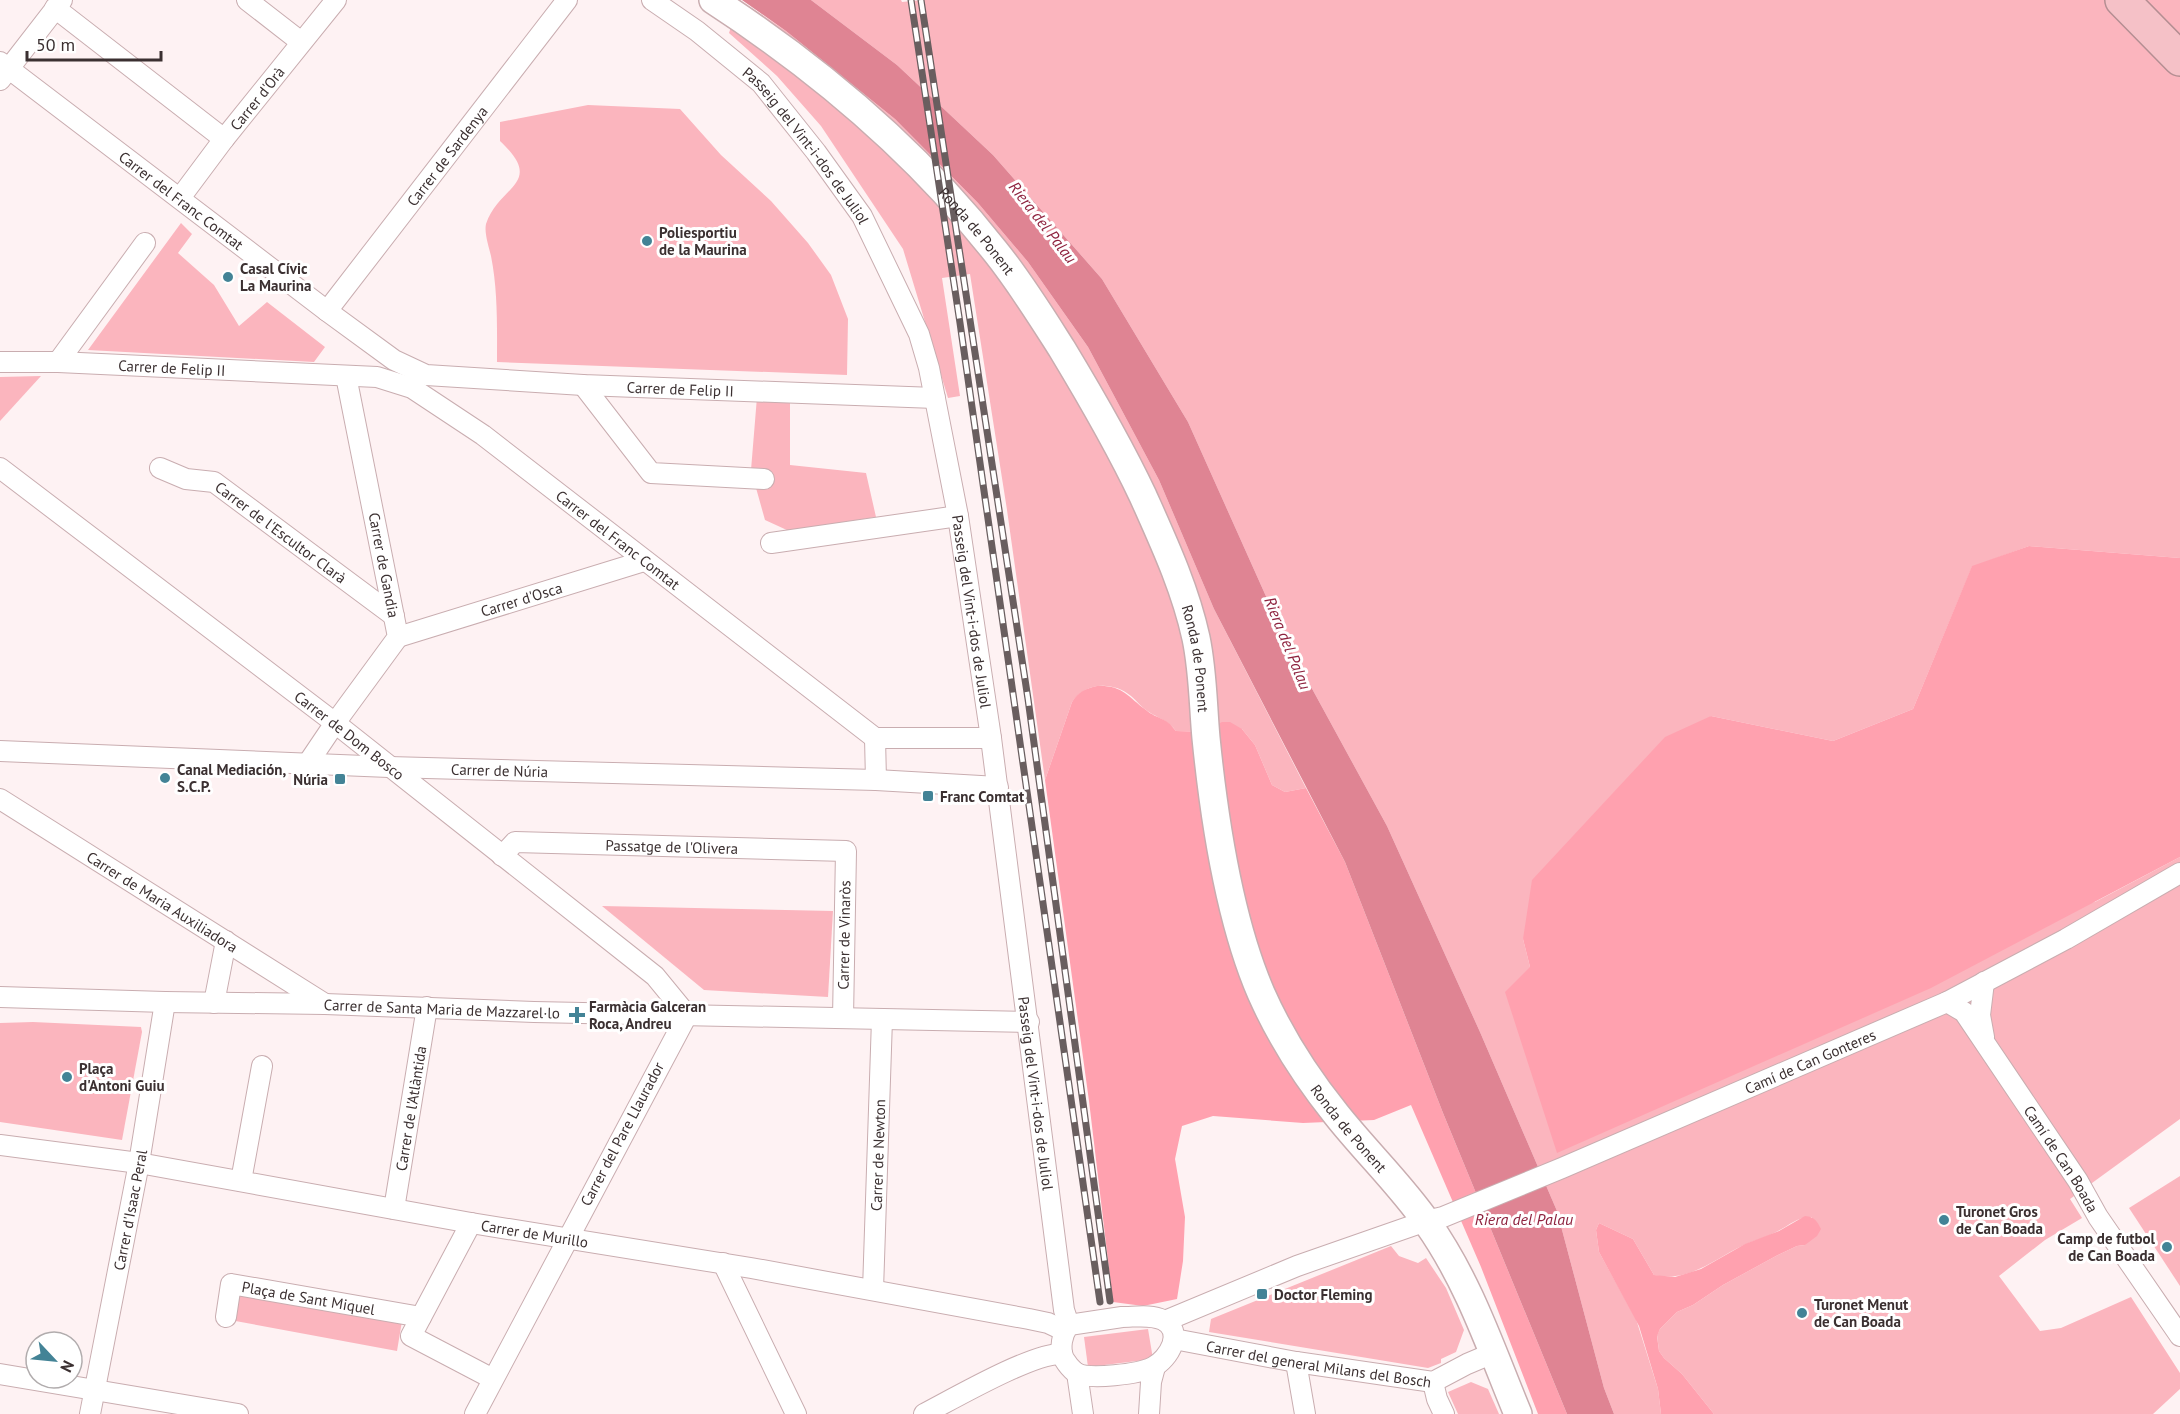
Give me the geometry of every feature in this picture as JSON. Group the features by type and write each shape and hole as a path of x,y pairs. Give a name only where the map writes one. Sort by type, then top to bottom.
{"highway":[{"path":"2122,0 2180,58"}],"main road":[{"name":"Ronda de Ponent","path":"713,0 834,88 894,142 941,190 980,232 1016,279 1103,417 1131,470 1176,569 1190,616 1199,658 1220,840 1233,906 1254,975 1274,1019 1336,1114 1402,1190 1434,1219 1518,1414"}],"street":[{"path":"247,0 301,42"},
{"name":"Carrer d'Orà","path":"180,198 224,139 336,0"},
{"name":"Carrer de Sardenya","path":"327,311 567,0"},
{"name":"Passeig del Vint-i-dos de Juliol","path":"652,0 698,32 761,83 816,152 862,216 919,334 958,516 998,787 1067,1328"},
{"path":"3,70 58,4 224,139"},
{"name":"Carrer del Franc Comtat","path":"3,70 180,198 394,360 426,375"},
{"path":"58,362 145,243"},
{"name":"Carrer de Felip II","path":"0,362 58,362 346,376"},
{"name":"Carrer de Felip II","path":"426,375 583,385 934,398"},
{"name":"Carrer del Franc Comtat","path":"346,376 376,377 412,388 483,435 875,738"},
{"name":"Carrer de Gandia","path":"308,763 334,723 398,637 346,376"},
{"path":"583,385 651,473 764,478"},
{"name":"Carrer de Dom Bosco","path":"0,468 334,723 655,976 687,1015"},
{"name":"Carrer de l'Escultor Clarà","path":"160,468 186,479 214,482 394,616"},
{"path":"771,543 958,516"},
{"name":"Carrer d'Osca","path":"398,637 644,561"},
{"path":"876,780 875,738 991,738"},
{"name":"Carrer de Núria","path":"0,751 389,767 876,780 998,787"},
{"name":"Carrer de Maria Auxiliadora","path":"0,799 325,1004"},
{"name":"Passatge de l'Olivera","path":"502,856 515,842 846,851"},
{"name":"Carrer de Vinaròs","path":"843,1018 846,851"},
{"name":"Camí de Can Gonteres","path":"1165,1321 1297,1266 1434,1219 1562,1168 1947,1002 2066,939 2180,873"},
{"path":"214,1003 226,941"},
{"name":"Camí de Can Boada","path":"1984,982 1980,1015 1984,1043"},
{"name":"Carrer de Santa Maria de Mazzarel·lo","path":"0,997 1029,1022"},
{"name":"Carrer d'Isaac Peral","path":"90,1414 139,1163 165,1002"},
{"name":"Camí de Can Boada","path":"1947,1002 1964,1012 2078,1181 2098,1217 2180,1336"},
{"name":"Carrer de l'Atlàntida","path":"394,1209 427,1007"},
{"name":"Carrer del Pare Llaurador","path":"475,1414 567,1237 687,1015"},
{"name":"Carrer de Newton","path":"873,1290 882,1019"},
{"path":"241,1181 262,1066"},
{"name":"Carrer de Murillo","path":"0,1145 139,1163 471,1223 723,1263 1067,1328"},
{"path":"471,1223 411,1336 494,1379"},
{"path":"723,1263 796,1414"},
{"name":"Plaça de Sant Miquel","path":"226,1317 231,1284 421,1317"},
{"path":"1122,1317 1154,1317 1165,1321 1173,1331 1174,1339 1166,1357 1155,1366 1137,1372 1101,1376 1077,1373 1067,1365 1062,1354 1067,1328 1122,1317"},
{"name":"Carrer del general Milans del Bosch","path":"1174,1339 1296,1362 1433,1382 1493,1353"},
{"path":"924,1414 1030,1361 1051,1353 1062,1354"},
{"path":"1296,1362 1305,1414"},
{"path":"1149,1414 1150,1382 1155,1366"},
{"path":"1077,1373 1083,1414"},
{"path":"0,1374 238,1414"},
{"path":"1433,1382 1444,1414"}],"shaded area":[{"path":"740,0 786,31 895,119 978,203 1028,262 1088,347 1159,480 1214,609 1306,788 1285,792 1272,785 1255,745 1242,729 1211,732 1176,731 1124,691 1108,686 1092,687 1078,695 1072,702 1045,780 1007,510 970,274 942,278 960,396 948,398 903,249 821,126 777,76 729,33"},
{"path":"811,0 901,0 902,2 922,0 2180,0 2180,558 2029,546 1972,567 1913,709 1833,741 1711,716 1523,939 1530,967 2095,902 2180,857 2180,1119 2070,1199 2082,1218 2045,1240 1999,1276 2040,1331 2061,1328 2131,1297 2180,1373 2180,1389 2153,1414 1714,1414 1682,1374 1664,1358 1659,1351 1657,1335 1677,1312 1776,1256 1797,1246 1805,1245 1812,1217 1798,1219 1690,1273 1667,1277 1654,1275 1633,1239 1599,1223 1596,1230 1599,1252 1636,1319 1658,1389 1661,1414 1614,1414 1604,1388 1557,1211 1480,1032 1387,826 1286,641 1188,422 1102,279 993,155 897,65"},
{"name":"Poliesportiu de la Maurina","path":"588,105 680,109 721,155 771,201 808,243 831,275 848,319 847,375 497,362 495,282 486,236 486,224 492,211 519,176 519,167 513,155 500,141 500,122"},
{"path":"181,223 192,234 178,253 214,285 239,326 267,302 325,347 314,362 88,350"},
{"path":"41,376 0,421 0,377"},
{"path":"757,397 790,398 790,465 866,473 876,517 789,531 765,520 751,470"},
{"path":"2029,546 2180,558 2180,857 1931,988 1557,1153 1505,992 1530,967 1523,939 1532,880 1665,737 1711,716 1833,741 1913,709 1972,566"},
{"path":"1097,686 1119,689 1150,713 1165,720 1176,731 1211,732 1216,725 1230,722 1242,729 1255,745 1272,785 1285,792 1306,788 1345,862 1443,1113 1567,1414 1538,1414 1481,1267 1411,1105 1374,1120 1303,1123 1213,1116 1182,1126 1175,1159 1185,1217 1183,1261 1177,1299 1143,1306 1113,1302 1089,1101 1045,780 1072,702 1083,691"},
{"path":"602,906 833,911 828,997 704,990"},
{"name":"Plaça d'Antoni Guiu","path":"33,1022 141,1027 142,1032 122,1140 0,1122 0,1023"},
{"name":"Camp de futbol de Can Boada","path":"2180,1176 2180,1286 2129,1208"},
{"path":"1805,1216 1813,1218 1821,1229 1817,1236 1805,1245 1797,1246 1776,1256 1677,1312 1660,1329 1657,1336 1659,1351 1682,1374 1714,1414 1661,1414 1658,1389 1639,1326 1599,1252 1596,1230 1599,1223 1633,1239 1654,1275 1675,1277 1701,1269 1745,1244 1779,1231"},
{"path":"1391,1246 1399,1256 1418,1263 1426,1258 1446,1288 1464,1330 1456,1352 1441,1359 1441,1363 1428,1368 1209,1332 1211,1319"},
{"path":"235,1290 402,1321 397,1351 230,1320"},
{"path":"1148,1329 1153,1359 1088,1367 1084,1337"},
{"path":"1471,1382 1488,1389 1499,1414 1458,1414 1448,1392"}],"water":[{"name":"Riera del Palau","path":"742,0 811,0 897,65 993,155 1102,279 1188,422 1286,641 1387,826 1480,1032 1557,1211 1604,1388 1614,1414 1567,1414 1443,1113 1345,862 1214,609 1159,480 1088,347 1028,262 978,203 895,119 786,31"}],"railway":[{"path":"911,0 960,323 1100,1302"},
{"path":"921,0 1028,699 1110,1301"}],"place":[{"name":"Poliesportiu de la Maurina","path":"647,241"},
{"name":"Casal Cívic La Maurina","path":"228,277"},
{"name":"Canal Mediación, S.C.P.","path":"165,778"},
{"name":"Núria","path":"340,779"},
{"name":"Franc Comtat","path":"928,796"},
{"name":"Farmàcia Galceran Roca, Andreu","path":"577,1015"},
{"name":"Plaça d'Antoni Guiu","path":"67,1077"},
{"name":"Turonet Gros de Can Boada","path":"1944,1220"},
{"name":"Camp de futbol de Can Boada","path":"2167,1247"},
{"name":"Doctor Fleming","path":"1262,1294"},
{"name":"Turonet Menut de Can Boada","path":"1802,1313"}]}
